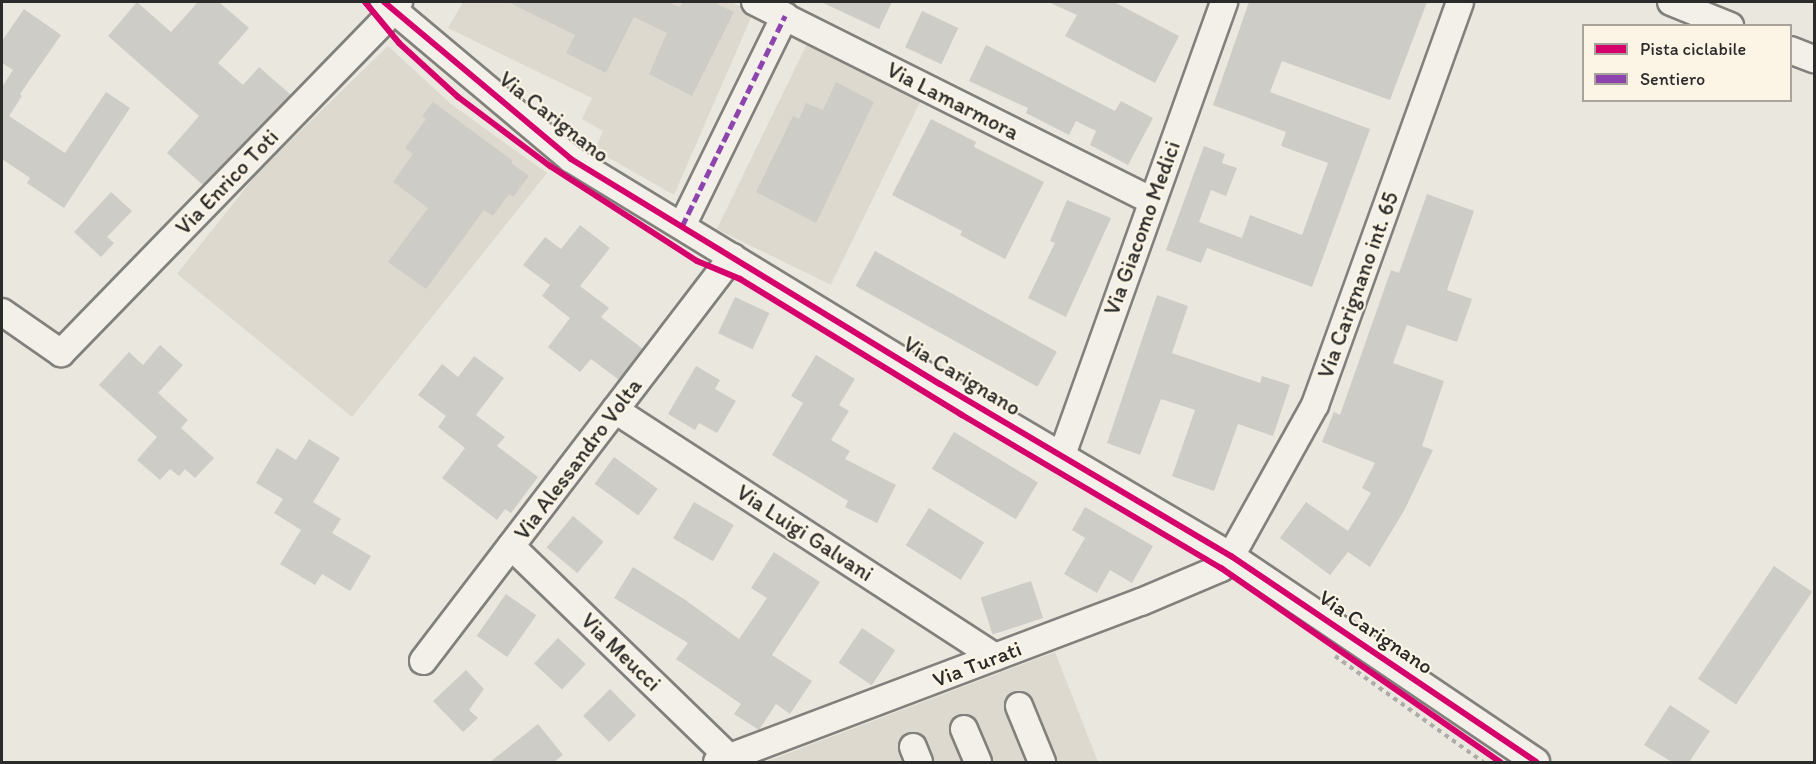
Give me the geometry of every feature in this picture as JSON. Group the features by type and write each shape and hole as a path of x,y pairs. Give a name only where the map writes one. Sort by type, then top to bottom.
{"street":[{"name":"Via Lamarmora","path":"755,2 1151,200"},
{"name":"Via Carignano int. 65","path":"1231,556 1315,405 1460,2"},
{"path":"1671,2 1725,24"},
{"name":"Via Giacomo Medici","path":"1062,455 1219,3"},
{"name":"Via Carignano","path":"392,5 571,159 1231,556 1536,762"},
{"name":"Via Enrico Toti","path":"2,312 61,353 392,5"},
{"path":"682,226 785,16"},
{"path":"1792,50 1815,59"},
{"name":"Via Alessandro Volta","path":"423,660 732,257"},
{"name":"Via Luigi Galvani","path":"615,410 995,657"},
{"name":"Via Meucci","path":"511,546 724,760"},
{"name":"Via Turati","path":"724,760 1209,573 1221,568 1231,556"},
{"path":"1019,706 1042,762"},
{"path":"964,729 978,762"}],"path":[{"path":"1335,647 1470,742"}],"shaded area":[{"path":"463,2 731,2 753,13 674,195 595,150 603,131 582,119 592,98 448,28"},
{"path":"807,44 921,100 831,285 717,229"},
{"path":"388,46 451,104 547,173 352,417 177,274 260,170"},
{"path":"1055,652 1098,762 765,762"}],"building":[{"path":"137,2 171,32 198,2 219,2 249,28 218,63 243,85 259,67 291,95 203,185 167,153 199,116 108,36"},
{"path":"508,2 667,2 680,7 683,2 713,2 734,12 692,96 649,74 667,33 634,17 606,73 566,53 575,35"},
{"path":"821,2 892,2 879,29"},
{"path":"1048,2 1114,2 1179,36 1155,83 1065,36 1077,15"},
{"path":"1249,2 1427,2 1390,100 1282,61 1270,92 1370,129 1312,287 1207,248 1201,263 1166,250 1204,146 1225,154 1222,163 1237,168 1226,196 1211,190 1199,222 1242,238 1250,215 1302,235 1328,163 1281,146 1286,132 1213,105"},
{"path":"24,9 61,35 20,94 22,96 9,116 65,153 106,92 130,108 64,208 27,183 30,178 2,159 2,87 13,70 2,63 2,41"},
{"path":"922,11 958,28 941,64 905,47"},
{"path":"986,45 1115,111 1121,101 1153,118 1128,165 1090,145 1096,131 1076,121 1069,135 1026,113 1028,108 969,81"},
{"path":"836,82 874,102 816,223 756,192 793,116 799,119 806,103 823,110"},
{"path":"433,102 513,161 511,163 529,176 513,197 509,194 493,216 484,210 426,289 388,262 428,208 393,182 413,154 405,148 426,119 422,116"},
{"path":"931,119 976,142 974,147 1044,182 1005,259 960,235 962,231 892,195"},
{"path":"111,192 132,211 107,237 114,243 101,257 74,232"},
{"path":"1427,194 1474,211 1447,290 1472,299 1457,342 1407,325 1393,363 1444,381 1422,446 1433,450 1405,509 1370,567 1348,552 1330,575 1280,538 1306,502 1348,531 1371,493 1362,488 1375,463 1322,442 1334,412 1340,415 1391,270 1399,273"},
{"path":"1067,200 1111,218 1066,317 1028,298 1055,243 1050,241"},
{"path":"580,225 610,248 580,286 609,308 601,317 643,349 619,380 591,359 580,372 548,347 570,318 542,296 550,285 523,265 545,237 561,249"},
{"path":"875,251 1057,352 1038,387 856,286"},
{"path":"1157,295 1188,306 1172,353 1260,383 1262,376 1290,385 1273,436 1238,424 1214,491 1172,476 1195,410 1161,399 1140,455 1107,443"},
{"path":"735,297 769,313 753,349 718,333"},
{"path":"160,345 183,365 158,393 188,420 181,428 214,458 195,478 185,469 179,476 170,469 160,480 137,460 157,437 99,385 129,352 143,365"},
{"path":"816,355 855,379 839,405 849,411 831,440 850,451 845,459 896,485 877,523 845,507 848,501 772,455 803,403 791,396"},
{"path":"474,356 504,378 476,415 505,437 497,446 538,477 511,513 505,509 497,520 442,478 465,448 438,427 446,416 418,395 442,364 458,377"},
{"path":"696,366 720,380 715,389 736,401 717,433 699,423 695,430 668,414"},
{"path":"954,432 1038,482 1016,519 932,469"},
{"path":"309,439 340,458 313,502 341,519 332,533 371,556 350,591 322,574 315,585 280,564 301,530 274,513 283,499 256,483 277,448 296,460"},
{"path":"614,457 658,489 638,515 595,484"},
{"path":"694,502 734,525 713,561 673,538"},
{"path":"1085,507 1153,546 1132,583 1110,570 1097,593 1064,574 1085,538 1072,530"},
{"path":"929,508 984,542 961,580 906,545"},
{"path":"573,516 604,542 577,573 547,547"},
{"path":"774,552 820,582 772,655 812,681 790,714 776,704 759,730 734,714 741,704 676,659 688,643 614,598 633,567 684,599 739,639 767,598 751,588"},
{"path":"1774,566 1812,592 1736,704 1698,679"},
{"path":"1031,581 1043,618 993,634 981,597"},
{"path":"506,594 536,615 507,657 477,636"},
{"path":"862,628 895,650 872,685 839,663"},
{"path":"558,638 586,664 562,690 534,664"},
{"path":"466,670 484,689 469,710 478,718 463,732 433,701"},
{"path":"610,689 636,715 609,742 583,716"},
{"path":"1670,705 1710,731 1689,762 1672,762 1644,745"},
{"path":"538,724 563,755 554,762 490,762"}],"marked path":[{"path":"682,226 785,16"}],"cycle path":[{"path":"365,2 399,43 458,97 550,166 697,261 740,279 962,415 1221,568 1500,762"},
{"path":"384,2 571,159 940,384 1231,556 1536,762"}]}
